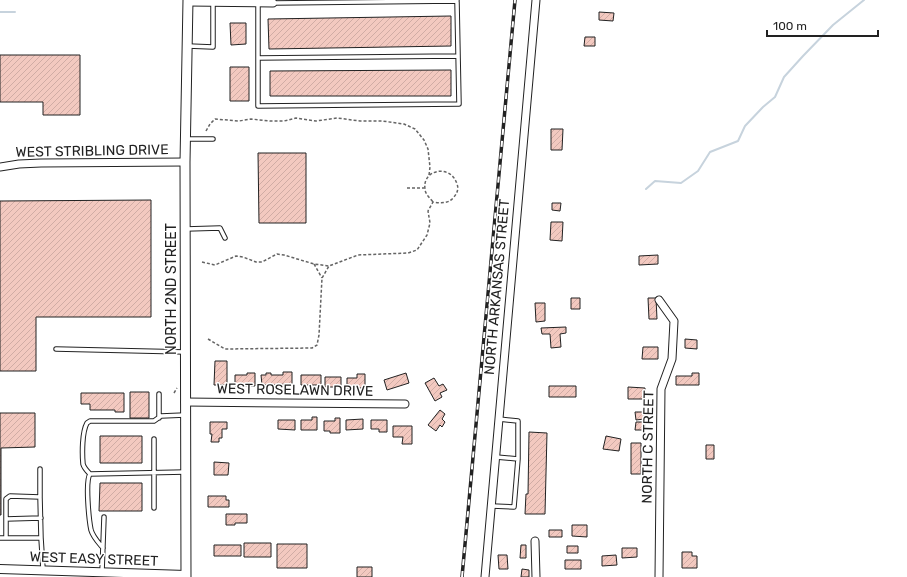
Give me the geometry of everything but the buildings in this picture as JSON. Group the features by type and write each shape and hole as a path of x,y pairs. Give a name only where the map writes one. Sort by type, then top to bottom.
{"main road":[{"name":"NORTH 2ND STREET","path":"186,576 185,139 188,1"}],"street":[{"name":"NORTH ARKANSAS STREET","path":"485,577 536,0"},
{"path":"188,1 269,2"},
{"name":"WEST STRIBLING DRIVE","path":"0,167 41,163 185,162"},
{"name":"NORTH C STREET","path":"659,300 674,321 672,359 661,389 660,577"},
{"name":"WEST ROSELAWN DRIVE","path":"185,402 405,404"},
{"path":"535,541 536,577"},
{"name":"WEST EASY STREET","path":"0,569 186,576"}],"lane":[{"path":"258,3 258,106 459,104 457,1 269,2"},
{"path":"187,46 213,46 213,2"},
{"path":"258,58 458,56"},
{"path":"185,139 213,139"},
{"path":"185,229 220,228 225,238"},
{"path":"56,349 185,352"},
{"path":"159,394 159,418"},
{"path":"90,474 83,465 83,433 87,423 90,421 154,421 164,416 185,415"},
{"path":"491,506 514,507 518,459 518,421 498,418"},
{"path":"154,438 154,508"},
{"path":"495,457 518,459"},
{"path":"40,469 43,570"},
{"path":"90,474 185,472"},
{"path":"90,474 88,479 88,509 91,531 96,541 103,548"},
{"path":"6,538 7,497 40,497"},
{"path":"102,572 104,517"},
{"path":"6,519 41,518"},
{"path":"0,538 42,538"}],"path":[{"path":"206,131 215,119 239,121 251,119 284,121 296,118 316,121 337,118 404,124 415,129 424,140 428,149 430,167 429,175 424,188 433,202 447,202 457,194 458,186 454,176 445,171 434,172 429,175"},
{"path":"407,188 424,188"},
{"path":"202,262 215,265 236,256 256,262 262,262 277,254 314,264 329,266 358,255 408,253 417,250 427,235 430,222 428,211 433,202"},
{"path":"314,264 322,278"},
{"path":"208,339 225,349 312,348 316,346 322,278 329,266"}],"waterway":[{"path":"646,189 655,181 681,183 698,171 710,152 738,141 745,126 775,97 784,77 833,25 864,0"},
{"path":"0,12 15,12"}],"railway":[{"path":"462,577 515,0"}]}
